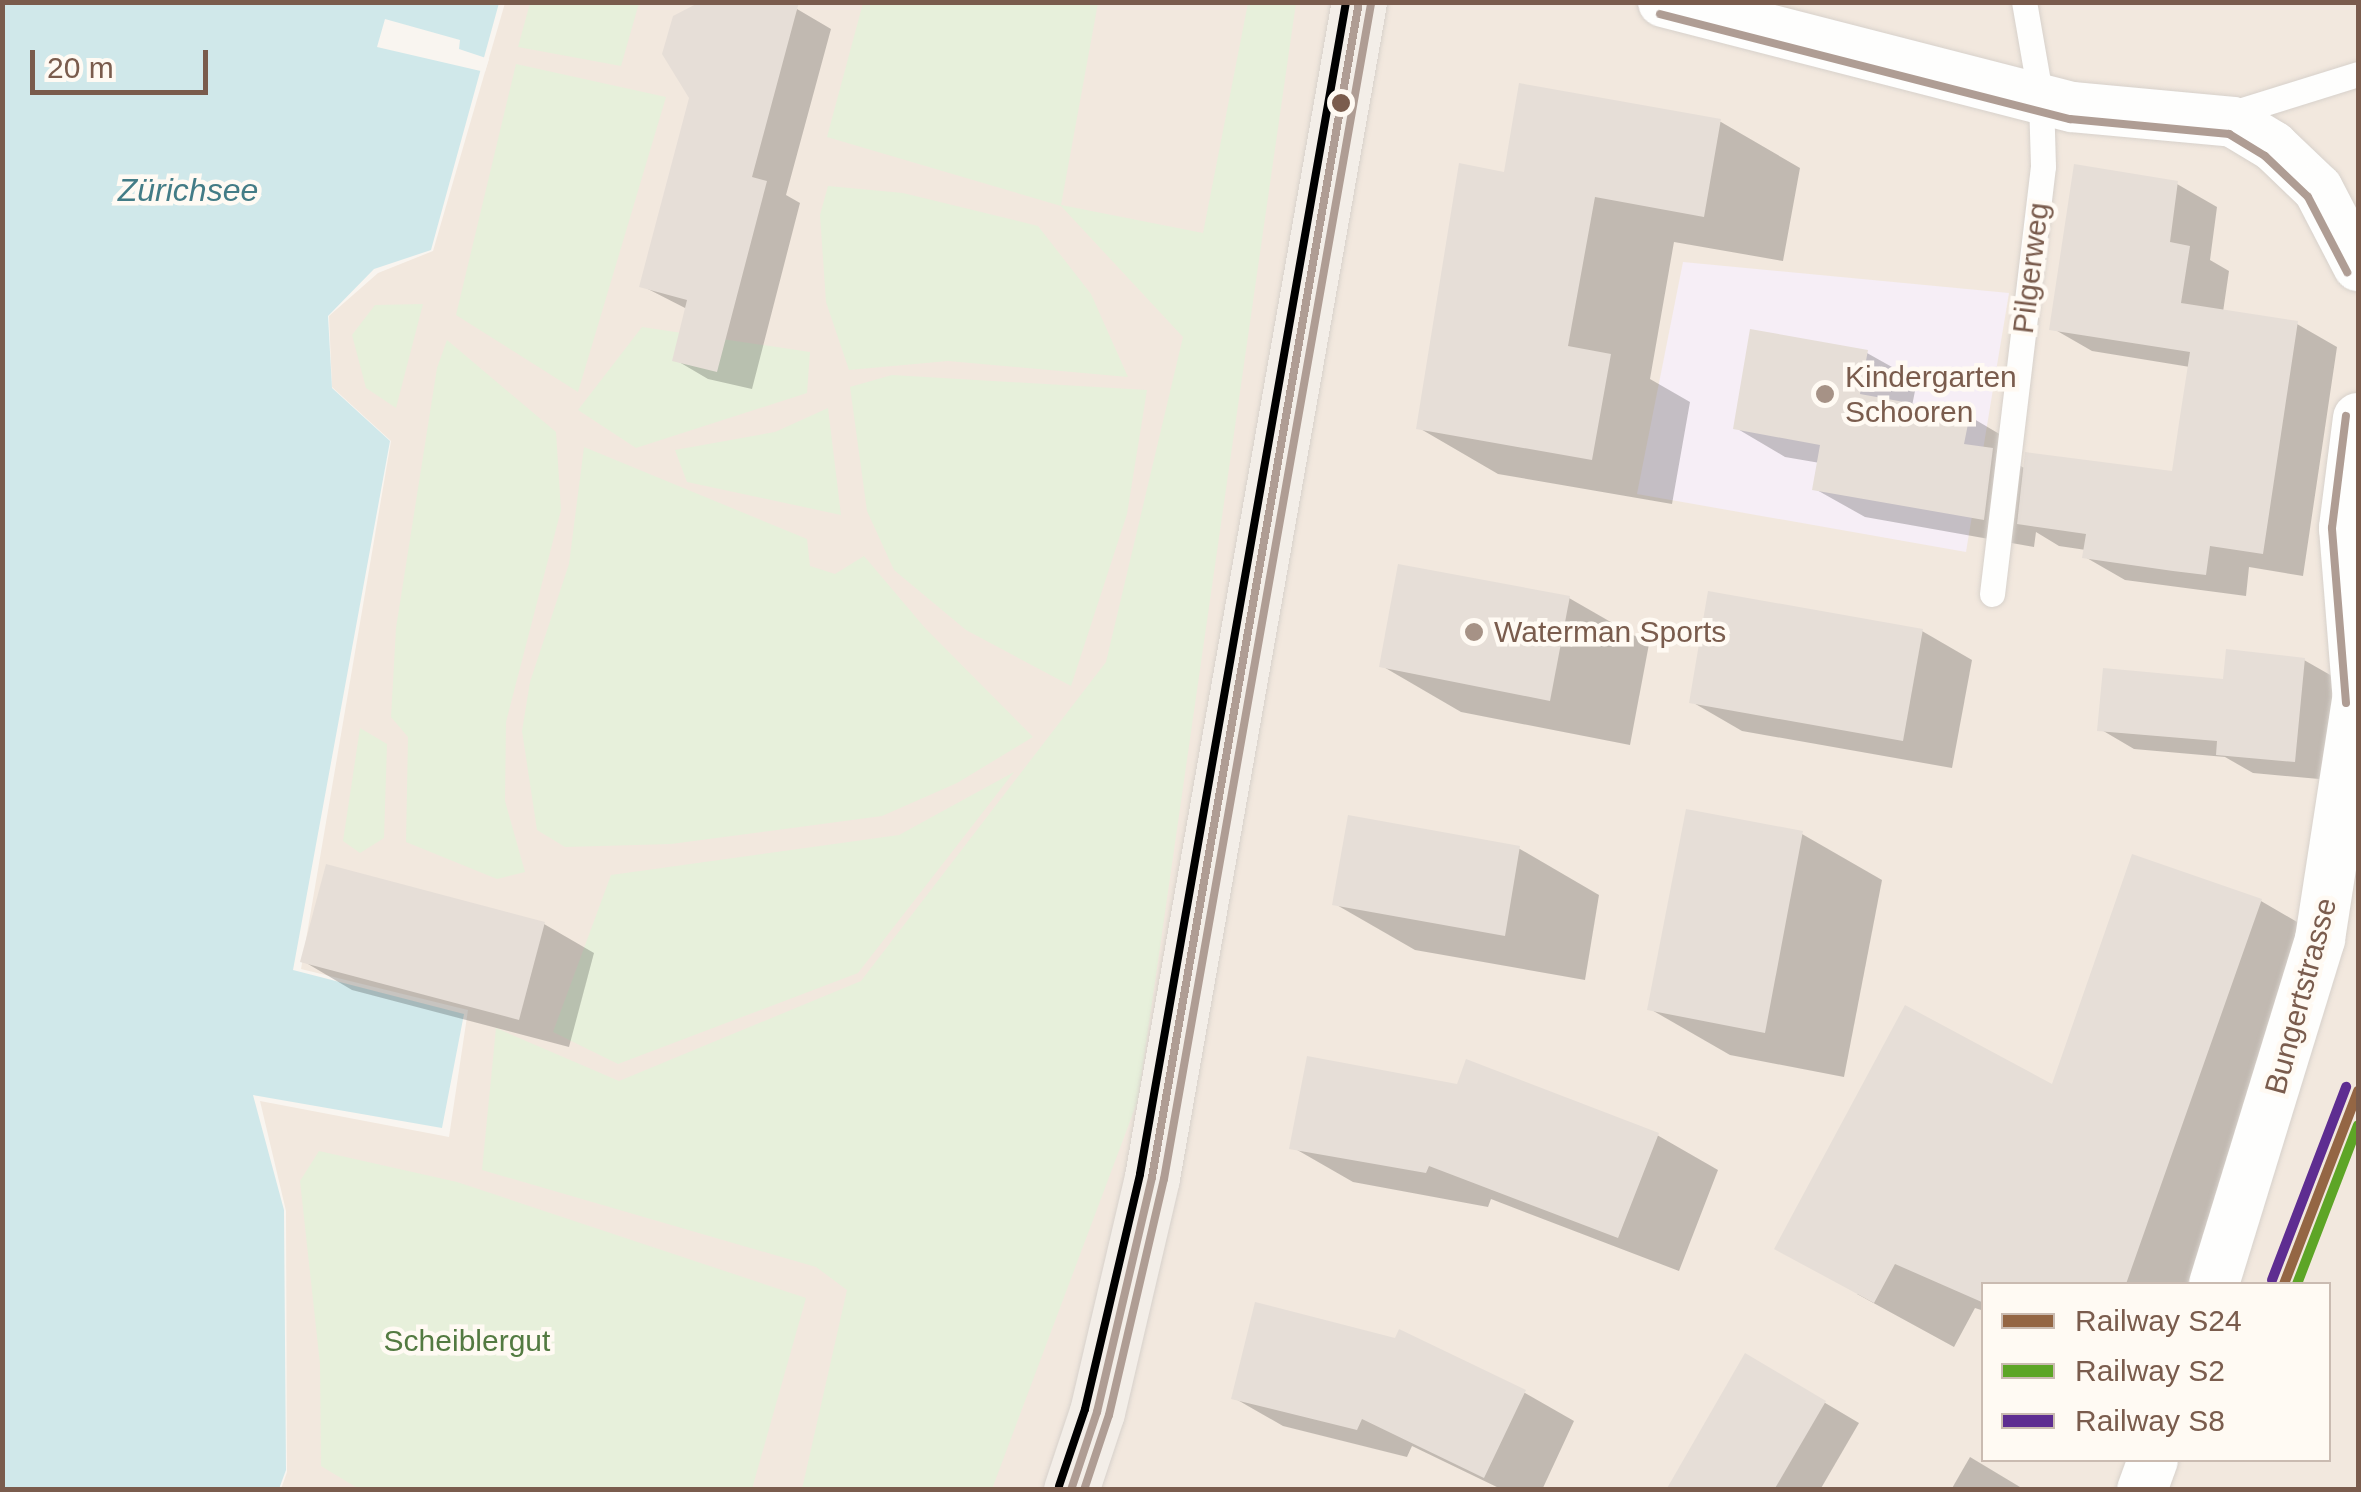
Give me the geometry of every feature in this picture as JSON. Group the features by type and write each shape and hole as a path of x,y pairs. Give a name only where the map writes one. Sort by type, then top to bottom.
{"main road":[{"path":"1071,1490 1098,1412 1152,1177 1359,2"}],"street":[{"path":"1663,2 2041,99 2214,118 2250,130 2300,170 2334,215 2358,266"},
{"name":"Bungertstrasse","path":"2215,1282 2320,939 2358,702 2344,528 2358,418"},
{"path":"2142,1490 2152,1462"}],"lane":[{"name":"Pilgerweg","path":"1992,594 2043,166 2041,99 2024,2"},
{"path":"2214,118 2358,74"}],"shaded area":[{"path":"505,3 2358,3 2358,1489 281,1489 287,1472 286,1211 260,1101 449,1137 468,1010 301,969 391,441 332,387 329,316 378,273 433,251"},
{"name":"Kindergarten Schooren","path":"1683,262 2009,293 1966,552 1637,494"}],"green space":[{"path":"530,3 639,3 621,66 518,47"},
{"path":"863,3 1098,3 1061,205 1203,233 1248,3 1296,3 1138,1100 992,1489 802,1489 847,1290 816,1267 482,1170 496,1028 619,1081 861,981 1106,662 1183,337 1061,206 827,137"},
{"path":"516,64 666,97 578,392 456,315"},
{"path":"828,186 903,193 1038,226 1091,294 1128,377 948,361 849,370 826,302 820,215"},
{"path":"423,304 396,408 366,388 352,335 375,305"},
{"path":"642,327 810,352 807,393 636,448 578,410"},
{"path":"447,340 556,432 561,510 506,722 505,801 525,872 497,879 406,842 408,737 391,717 396,628 437,368"},
{"path":"892,375 1147,390 1127,514 1071,686 966,630 894,570 867,511 850,387"},
{"path":"828,408 841,515 687,482 675,450 775,432"},
{"path":"584,447 807,539 810,566 835,574 864,556 925,628 1033,737 957,783 882,816 671,844 565,847 537,830 522,731 530,682 569,564"},
{"path":"360,728 387,744 384,838 360,853 343,841"},
{"path":"1014,772 858,973 618,1064 553,1032 611,875 899,835"},
{"name":"Scheiblergut","path":"319,1151 457,1182 806,1298 752,1489 359,1489 321,1466 320,1364 300,1181"}],"water":[{"name":"Zürichsee","path":"3,3 499,3 431,250 374,269 328,316 332,388 390,441 293,970 464,1014 442,1128 253,1095 284,1210 286,1470 279,1489 3,1490"}],"pier":[{"path":"385,19 460,40 459,49 489,59 485,72 377,47"}],"building":[{"path":"700,2 799,2 752,177 767,181 717,372 672,361 687,300 639,287 689,98 662,54 673,16"},
{"path":"1519,83 1721,119 1704,217 1595,197 1568,346 1611,354 1592,460 1416,429 1459,163 1504,172"},
{"path":"2074,164 2178,181 2170,242 2190,246 2181,303 2298,321 2263,554 2210,546 2206,575 2173,571 2082,558 2086,534 2017,524 2025,452 2172,471 2190,352 2049,330"},
{"path":"1750,329 1868,350 1860,394 1970,414 1964,444 1993,448 1984,520 1812,490 1820,445 1733,429"},
{"name":"Waterman Sports","path":"1398,564 1570,596 1550,701 1379,667"},
{"path":"1708,591 1923,629 1903,741 1689,703"},
{"path":"2226,649 2305,658 2295,762 2216,755 2217,741 2097,731 2103,668 2223,679"},
{"path":"1686,809 1803,831 1765,1033 1647,1010"},
{"path":"1348,815 1520,846 1505,936 1332,905"},
{"path":"2132,854 2262,899 2127,1282 1981,1282 1981,1302 1895,1264 1874,1303 1774,1249 1905,1005 2052,1084"},
{"path":"326,864 545,922 519,1020 300,962"},
{"path":"1307,1056 1457,1084 1466,1059 1659,1133 1618,1238 1429,1166 1426,1173 1289,1149"},
{"path":"1255,1302 1395,1338 1399,1329 1526,1390 1484,1478 1362,1419 1357,1430 1231,1399"},
{"path":"1745,1353 1826,1401 1774,1490 1666,1490"}],"rail line":[{"name":"S8","path":"2272,1280 2346,1087"},
{"name":"S24","path":"2285,1282 2358,1091"},
{"name":"S2","path":"2298,1282 2358,1125"}],"transit line":[{"path":"1059,1486 1085,1409 1140,1174 1346,2"},
{"path":"1071,1490 1097,1412 1152,1177 1359,2"},
{"path":"1084,1490 1109,1415 1164,1179 1371,4"},
{"path":"1660,14 2070,119 2229,134 2265,156 2308,197 2347,272"},
{"path":"2346,416 2332,528 2346,703"}],"place":[{"name":"Kindergarten Schooren","path":"1825,394"},
{"name":"Waterman Sports","path":"1474,632"}]}
